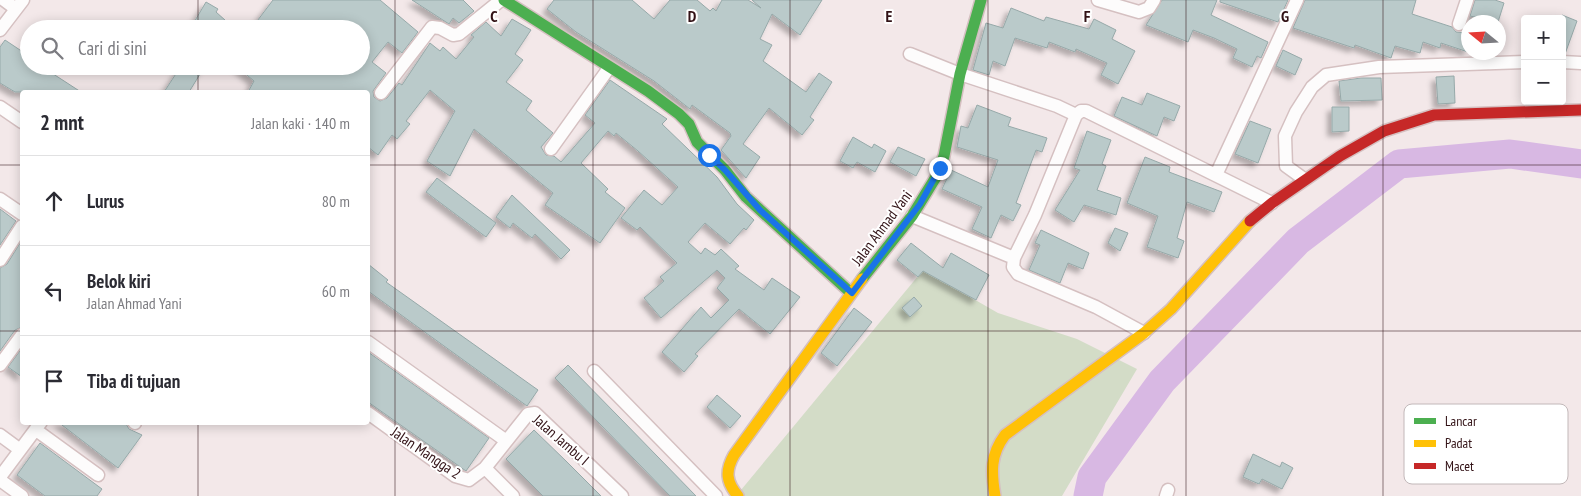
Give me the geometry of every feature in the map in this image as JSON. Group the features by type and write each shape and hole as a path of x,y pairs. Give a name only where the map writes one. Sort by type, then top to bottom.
{"street":[{"path":"0,30 19,5 4,0"},
{"path":"381,93 432,27 440,28 452,35 459,34 503,0 648,91 679,114 689,124 697,142 725,170 746,197 852,293"},
{"name":"Jalan Ahmad Yani","path":"738,496 728,482 727,471 731,461 852,293 912,216 936,177 944,156 960,74 982,0"},
{"path":"1098,0 1139,12 1147,10 1154,0"},
{"path":"1216,175 1296,0"},
{"path":"1459,24 1467,0"},
{"path":"910,54 960,74 1057,106 1076,115"},
{"path":"1304,180 1286,166 1286,136 1296,112 1312,87 1326,75 1379,67 1521,62"},
{"path":"1566,62 1581,63"},
{"path":"552,149 609,68"},
{"path":"0,108 20,121"},
{"path":"995,496 991,461 998,444 1006,435 1144,332 1178,302 1248,223 1272,203 1340,156 1384,131 1434,115 1581,110"},
{"path":"1144,332 1096,307 1018,274 1013,267 1014,258 1035,215 1076,115 1081,111 1086,111 1272,203"},
{"path":"0,199 20,213"},
{"path":"912,216 1014,258"},
{"path":"0,260 20,229"},
{"path":"0,365 20,338"},
{"path":"370,343 506,440"},
{"path":"594,371 716,496"},
{"name":"Jalan Jambu I","path":"485,468 528,414 535,413 622,496"},
{"name":"Jalan Mangga 2","path":"370,414 460,478 469,480 485,468"},
{"path":"22,496 0,478 19,449 38,426 98,475"},
{"path":"0,434 19,449"},
{"path":"485,468 513,496"}],"green space":[{"path":"923,270 998,313 1077,339 1137,369 1062,496 736,496"}],"building":[{"path":"273,0 380,0 418,32 402,53 388,42 372,62 386,73 373,91 374,97 380,101 387,98 399,83 402,85 430,43 440,51 443,47 456,59 474,37 471,35 486,22 501,36 512,19 531,30 515,54 523,60 506,82 532,101 526,110 553,133 541,147 546,155 554,156 561,162 595,123 585,115 610,80 667,119 662,124 717,177 737,204 754,220 730,244 705,223 688,242 701,254 705,248 715,255 721,249 739,266 735,269 764,290 772,278 800,297 770,334 739,309 695,354 698,356 684,372 662,352 701,307 711,318 729,300 717,288 725,278 717,270 661,318 644,298 664,281 660,277 677,263 640,227 637,230 621,218 644,190 662,205 678,187 638,151 616,133 614,136 608,131 581,163 608,189 605,192 625,208 600,243 545,205 553,193 474,129 450,176 427,161 455,111 430,90 406,121 410,124 397,139 392,135 378,155 370,149 370,90 249,90 254,81 247,75 370,75 370,20 258,20"},
{"path":"412,0 463,0 474,11 459,23 453,18 449,24"},
{"path":"554,0 632,0 654,19 670,0 697,0 710,11 713,8 716,11 722,0 748,0 761,8 752,0 822,0 800,35 772,14 760,39 772,45 763,61 806,92 819,73 832,82 810,117 814,120 802,135 769,108 743,144 760,157 746,178 721,150 731,136 730,133 692,105 690,109 654,81 576,32 547,9"},
{"path":"1162,0 1217,0 1211,15 1268,42 1261,58 1257,56 1252,67 1233,58 1237,49 1214,38 1193,30 1188,42 1146,25"},
{"path":"1220,0 1288,0 1278,22 1220,2"},
{"path":"1305,0 1416,0 1412,14 1452,27 1456,32 1461,32 1461,50 1441,43 1440,48 1423,42 1420,53 1395,46 1391,58 1355,45 1354,48 1293,28"},
{"path":"1475,0 1495,0 1504,3 1500,15 1470,15"},
{"path":"206,2 218,9 216,12 225,20 195,20"},
{"path":"1011,8 1044,21 1046,17 1089,29 1094,19 1116,30 1112,39 1135,51 1118,84 1101,75 1107,63 1076,49 1075,52 1049,42 1047,48 1015,38 1005,66 993,61 989,75 973,70 986,23 1003,28"},
{"path":"1566,17 1577,21 1566,51"},
{"path":"5,40 20,50 20,75 55,75 78,90 20,90 20,92 15,92 0,83 0,47"},
{"path":"1283,50 1302,59 1295,75 1276,66"},
{"path":"175,75 199,75 190,90 165,90"},
{"path":"1454,76 1455,103 1438,104 1436,77"},
{"path":"1381,78 1382,100 1341,101 1339,81"},
{"path":"1147,93 1180,106 1174,121 1164,117 1157,136 1114,116 1122,97 1142,105"},
{"path":"977,105 1011,118 1008,126 1047,138 1042,152 1036,150 1016,203 1021,205 1013,221 1001,215 991,238 972,229 982,207 942,189 951,170 988,187 998,160 957,147 961,126 968,128"},
{"path":"1332,107 1349,107 1349,131 1332,132"},
{"path":"1250,121 1271,129 1258,163 1235,154"},
{"path":"1087,131 1111,140 1102,164 1106,166 1097,190 1121,198 1116,215 1084,205 1074,222 1055,210 1080,170 1074,168"},
{"path":"853,137 872,148 874,144 886,151 875,172 857,162 853,168 840,161"},
{"path":"898,147 925,159 916,176 890,162"},
{"path":"1145,157 1170,167 1169,172 1222,192 1214,212 1187,202 1177,238 1184,241 1178,258 1147,247 1158,216 1127,203"},
{"path":"437,178 496,223 486,237 426,192"},
{"path":"512,195 570,250 561,259 535,234 532,238 513,223 510,228 496,217"},
{"path":"0,209 16,221 0,245"},
{"path":"1115,228 1128,233 1120,251 1108,243"},
{"path":"1041,230 1089,253 1083,269 1068,263 1060,283 1029,270 1040,245 1035,243"},
{"path":"20,243 20,328 15,330 0,351 0,268 7,264"},
{"path":"911,243 943,268 951,253 989,275 976,300 923,271 918,277 897,260"},
{"path":"370,266 388,280 386,282 538,390 527,406 370,292"},
{"path":"914,297 922,306 910,317 902,308"},
{"path":"854,308 872,322 837,366 821,353"},
{"path":"20,351 20,376 8,367"},
{"path":"370,353 489,438 466,471 370,403"},
{"path":"568,365 696,496 670,496 555,378"},
{"path":"717,395 741,416 730,428 707,407"},
{"path":"62,425 127,425 129,429 142,435 118,468"},
{"path":"534,430 601,496 543,496 506,459"},
{"path":"40,443 102,489 97,496 45,496 17,475"},
{"path":"1253,454 1280,467 1282,462 1293,468 1282,489 1262,479 1259,484 1243,477"}],"waterway":[{"path":"1088,496 1092,477 1162,381 1298,241 1399,164 1510,154 1581,164"}],"traffic: fast":[{"path":"504,0 648,91 679,114 689,124 697,142 725,170 746,197 851,293"},
{"path":"862,279 912,216 936,177 944,156 960,74 981,0"}],"traffic: slow":[{"path":"995,496 993,479 994,457 1005,435 1144,333 1171,309 1250,221"},
{"path":"738,496 731,486 728,476 729,466 734,455 862,279"}],"traffic: jam":[{"path":"1250,221 1272,203 1340,156 1384,131 1434,115 1581,110"}],"route":[{"path":"709,155 725,170 746,197 852,293 912,216 940,168"}]}
